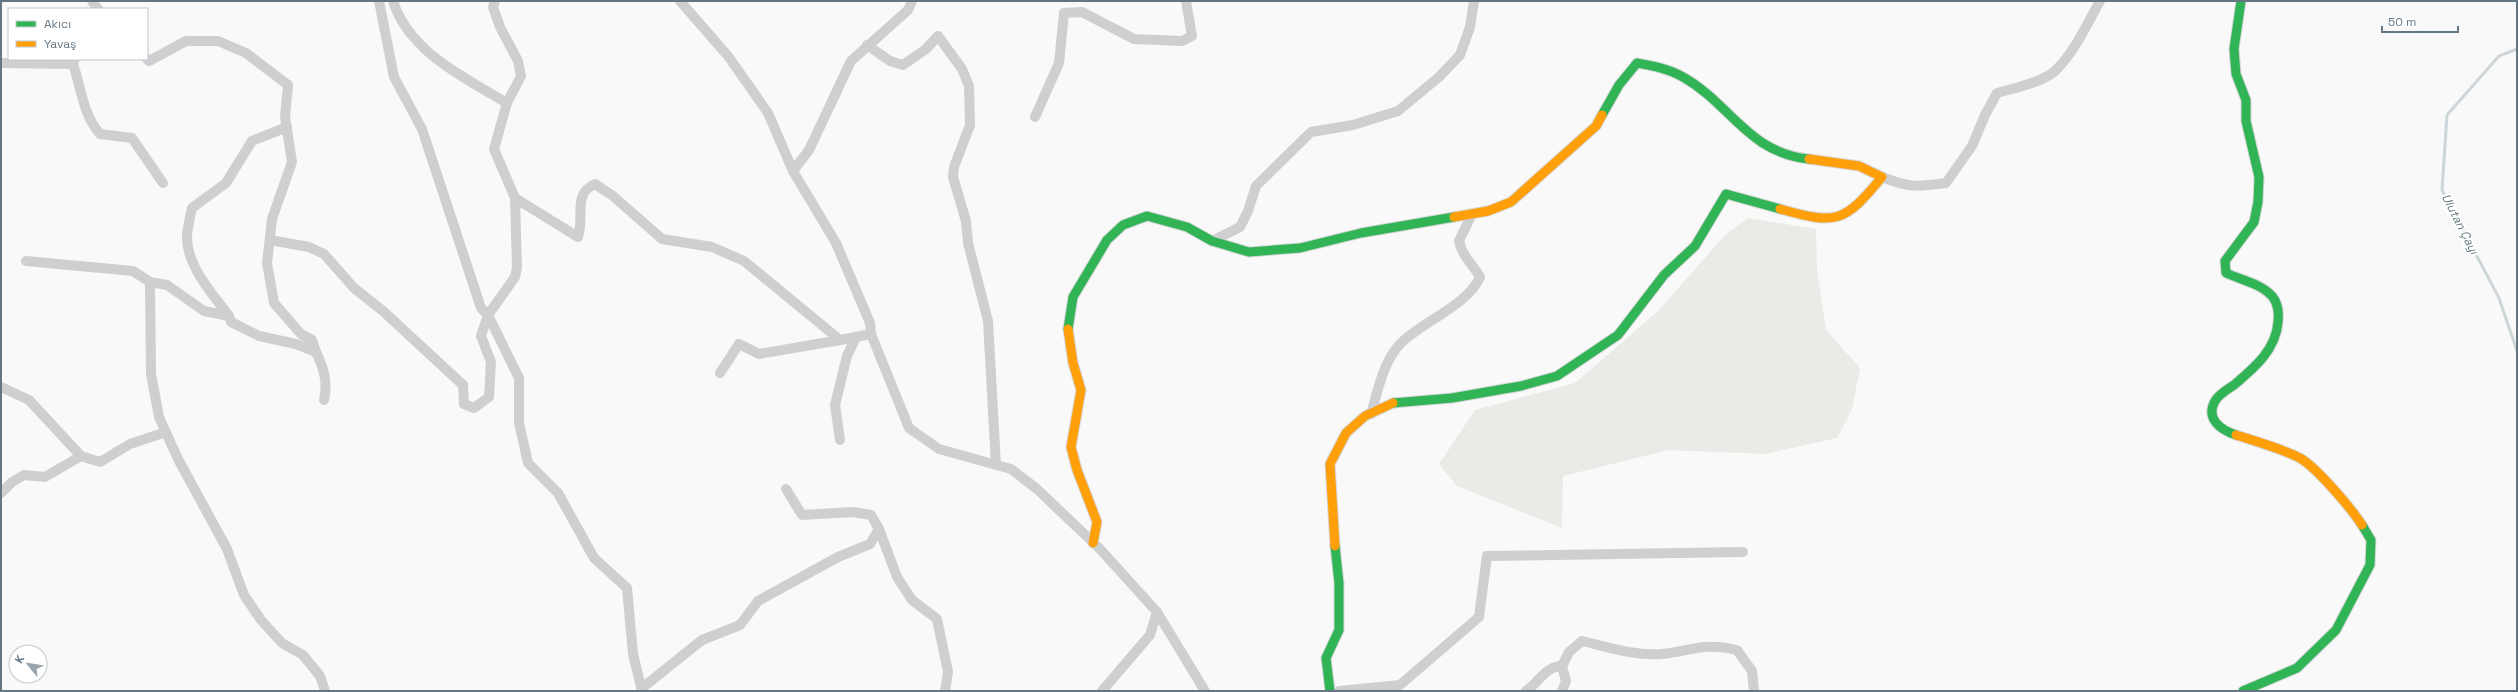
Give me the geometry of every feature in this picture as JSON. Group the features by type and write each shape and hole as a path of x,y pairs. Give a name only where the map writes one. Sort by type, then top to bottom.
{"street":[{"path":"379,1 394,77 422,129 481,308 488,315 518,378 519,423 528,463 558,493 594,558 627,588 633,654 641,690 702,640 740,625 758,601 838,557 870,544 878,530"},
{"path":"393,1 397,15 415,37 442,64 507,103"},
{"path":"270,240 309,247 324,254 354,288 383,311 463,384 464,404 474,408 489,396 491,362 481,336 488,315 515,277 517,268 516,198 494,149 507,103 521,76 518,61 500,27 494,6 495,1"},
{"path":"680,1 728,56 768,113 793,171 836,243 870,322 871,334 909,428 939,449 1011,469 1037,489 1093,543 1157,612 1205,691"},
{"path":"793,171 809,150 851,61 867,45 908,10 912,1"},
{"path":"1035,117 1059,63 1064,13 1082,12 1134,39 1182,41 1192,36 1186,1"},
{"path":"1212,241 1240,227 1248,211 1256,186 1311,132 1353,125 1398,111 1439,77 1460,55 1470,27 1474,1"},
{"path":"1093,543 1097,522 1076,470 1072,447 1081,390 1073,363 1068,328 1073,297 1107,240 1123,225 1147,216 1187,227 1212,241 1249,252 1300,248 1361,232 1488,211 1511,202 1596,126 1618,85 1637,63 1670,70 1701,90 1750,135 1779,153 1857,166 1875,171 1882,177 1903,186 1915,188 1946,183 1972,146 1985,115 1997,93 2026,84 2054,72 2071,50 2100,1"},
{"path":"2241,1 2234,49 2236,74 2246,100 2246,121 2259,177 2258,202 2254,222 2225,261 2226,273 2240,280 2257,285 2274,296 2279,312 2279,329 2272,347 2216,399 2211,410 2214,419 2223,431 2269,445 2302,459 2349,505 2371,540 2370,566 2336,630 2298,668 2242,691"},
{"path":"867,45 890,61 903,65 926,49 938,36 962,69 969,86 970,125 954,167 953,177 966,222 968,243 988,321 996,465"},
{"path":"148,60 186,41 218,41 246,53 288,85 285,117 292,162 272,219 266,263 274,304 301,334 312,340 324,369 327,388 324,400"},
{"path":"1,63 74,61 84,103 95,128 100,134 132,138 162,183"},
{"path":"287,127 252,141 226,184 192,208 187,236 190,255 203,282 229,316 231,322 259,336 296,344 316,352"},
{"path":"1330,691 1326,658 1339,630 1339,582 1331,509 1330,464 1346,433 1371,414 1393,403 1452,398 1521,386 1557,376 1618,335 1664,275 1695,246 1726,194 1811,218 1836,219 1860,204 1882,177"},
{"path":"516,198 578,237 582,195 585,188 595,184 613,196 662,239 712,247 744,261 840,340"},
{"path":"1371,414 1382,376 1399,345 1415,330 1453,306 1476,285 1480,277 1474,266 1463,256 1459,241 1472,214"},
{"path":"26,261 133,271 150,282 167,285 204,311 229,316"},
{"path":"150,282 151,374 159,417 228,549 244,595 261,620 282,642 303,655 320,676 325,691"},
{"path":"720,373 739,344 759,354 871,334"},
{"path":"840,440 835,405 847,356 856,337"},
{"path":"1,387 29,400 81,456 100,462 130,444 166,432"},
{"path":"1,493 12,482 24,475 44,477 81,456"},
{"path":"786,489 802,514 853,512 871,515 897,577 912,600 937,619 948,672 945,691"},
{"path":"1339,691 1400,685 1479,618 1488,556 1743,552"},
{"path":"1102,691 1150,635 1157,612"},
{"path":"1562,691 1566,681 1562,666 1569,652 1582,641 1634,652 1661,654 1717,645 1737,650 1752,671 1754,691"},
{"path":"1526,691 1548,670 1555,666 1562,666"}],"shaded area":[{"path":"1748,218 1816,229 1817,270 1826,330 1860,368 1852,409 1837,438 1765,454 1669,450 1563,476 1562,528 1457,486 1439,464 1475,410 1575,383 1658,311 1725,235"}],"waterway":[{"name":"Ulutan Çayı","path":"2517,49 2499,56 2447,115 2442,190 2499,298 2517,351"}],"traffic: fast":[{"path":"2236,435 2230,433 2216,423 2213,418 2212,407 2219,396 2234,385 2263,358 2273,341 2278,322 2278,308 2272,296 2262,288 2226,273 2225,261 2254,222 2258,202 2259,177 2246,121 2246,100 2236,74 2234,49 2241,1"},
{"path":"1602,115 1619,85 1637,63 1649,65 1678,74 1700,88 1755,138 1770,147 1788,155 1809,159"},
{"path":"1393,403 1452,398 1521,386 1557,376 1618,335 1664,275 1695,246 1726,194 1780,209"},
{"path":"1068,329 1073,297 1107,240 1123,225 1147,216 1187,227 1212,241 1249,252 1300,248 1361,233 1454,217"},
{"path":"2243,691 2297,668 2336,630 2370,565 2371,540 2362,525"},
{"path":"1330,691 1326,658 1339,630 1339,583 1335,546"}],"traffic: slow":[{"path":"1454,217 1488,211 1511,202 1596,126 1602,115"},
{"path":"1780,209 1815,217 1827,218 1838,216 1848,212 1858,204 1882,177 1859,166 1809,159"},
{"path":"1068,329 1073,363 1081,390 1071,447 1077,470 1097,522 1093,543"},
{"path":"1335,546 1330,464 1346,433 1365,416 1393,403"},
{"path":"2236,435 2269,445 2300,458 2315,470 2333,489 2362,525"}]}
